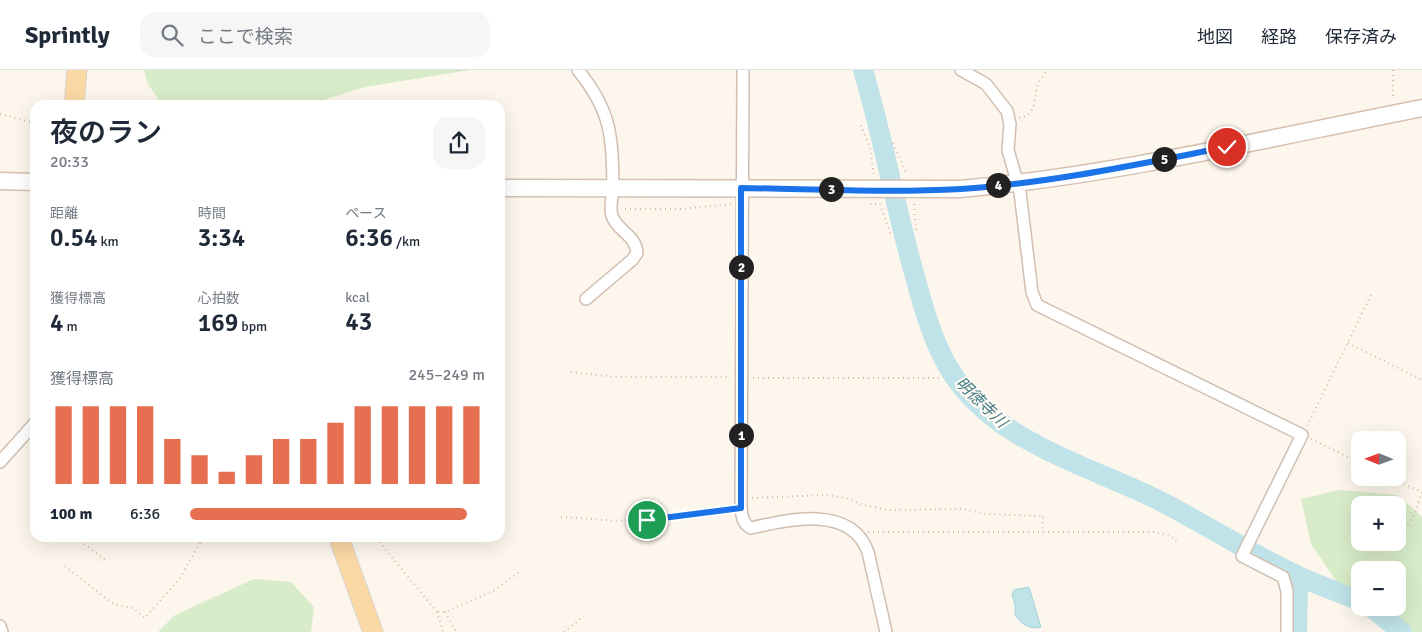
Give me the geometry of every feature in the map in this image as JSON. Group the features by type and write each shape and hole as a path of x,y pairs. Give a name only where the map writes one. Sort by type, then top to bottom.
{"main road":[{"path":"74,100 76,70"},
{"path":"340,542 373,632"}],"street":[{"path":"578,70 602,103 606,115 613,186 612,216 619,228 633,240 637,253 632,260 586,299"},
{"path":"743,70 741,504 746,525 751,528 796,520 822,520 836,522 852,529 864,540 868,552 886,632"},
{"path":"961,70 986,84 1007,111 1009,119 1008,150 1018,184 1032,292 1038,305 1302,435 1242,556 1283,577 1287,590 1287,632"},
{"path":"505,188 613,186 900,190 960,189 1018,184 1092,173 1422,108"},
{"path":"0,181 30,182"},
{"path":"0,462 30,429"},
{"path":"0,626 2,632"}],"path":[{"path":"1009,119 1027,116 1033,110 1039,82 1048,70"},
{"path":"1392,70 1391,89 1395,114"},
{"path":"0,114 30,121"},
{"path":"1351,459 1302,435 1371,295"},
{"path":"1348,342 1422,380"},
{"path":"571,372 615,377 941,378"},
{"path":"1406,485 1422,492 1415,513 1406,528"},
{"path":"561,517 619,521 741,504 781,496 825,495 846,498 863,505 889,510 963,509 986,514 1043,516 1042,532"},
{"path":"859,536 868,532 1154,532 1171,536 1177,542"},
{"path":"81,542 105,560"},
{"path":"65,566 112,604 133,608 146,618 180,578 201,542"},
{"path":"379,542 438,612 443,632"},
{"path":"438,612 445,612 496,590 522,570"},
{"path":"445,612 456,632"},
{"path":"564,632 584,616"}],"green space":[{"path":"144,70 470,70 365,87 324,100 159,100 148,84"},
{"path":"1339,490 1398,495 1351,496 1351,551 1406,551 1406,502 1422,517 1422,632 1391,632 1371,616 1406,616 1406,561 1351,561 1351,599 1345,594 1311,544 1301,499"},
{"path":"254,579 291,582 314,607 311,632 158,632 175,615"}],"water":[{"path":"1029,587 1041,627 1037,628 1026,626 1015,615 1015,604 1012,595 1014,590"}],"waterway":[{"name":"明徳寺川","path":"863,70 907,248 933,335 950,370 969,395 992,416 1018,434 1046,449 1162,502 1294,574 1351,598"},
{"name":"明徳寺川","path":"1295,574 1298,588 1297,632"},
{"path":"1382,616 1402,632"}],"route":[{"path":"647,520 741,508 741,188 960,189 1018,184 1092,173 1227,147"}]}
